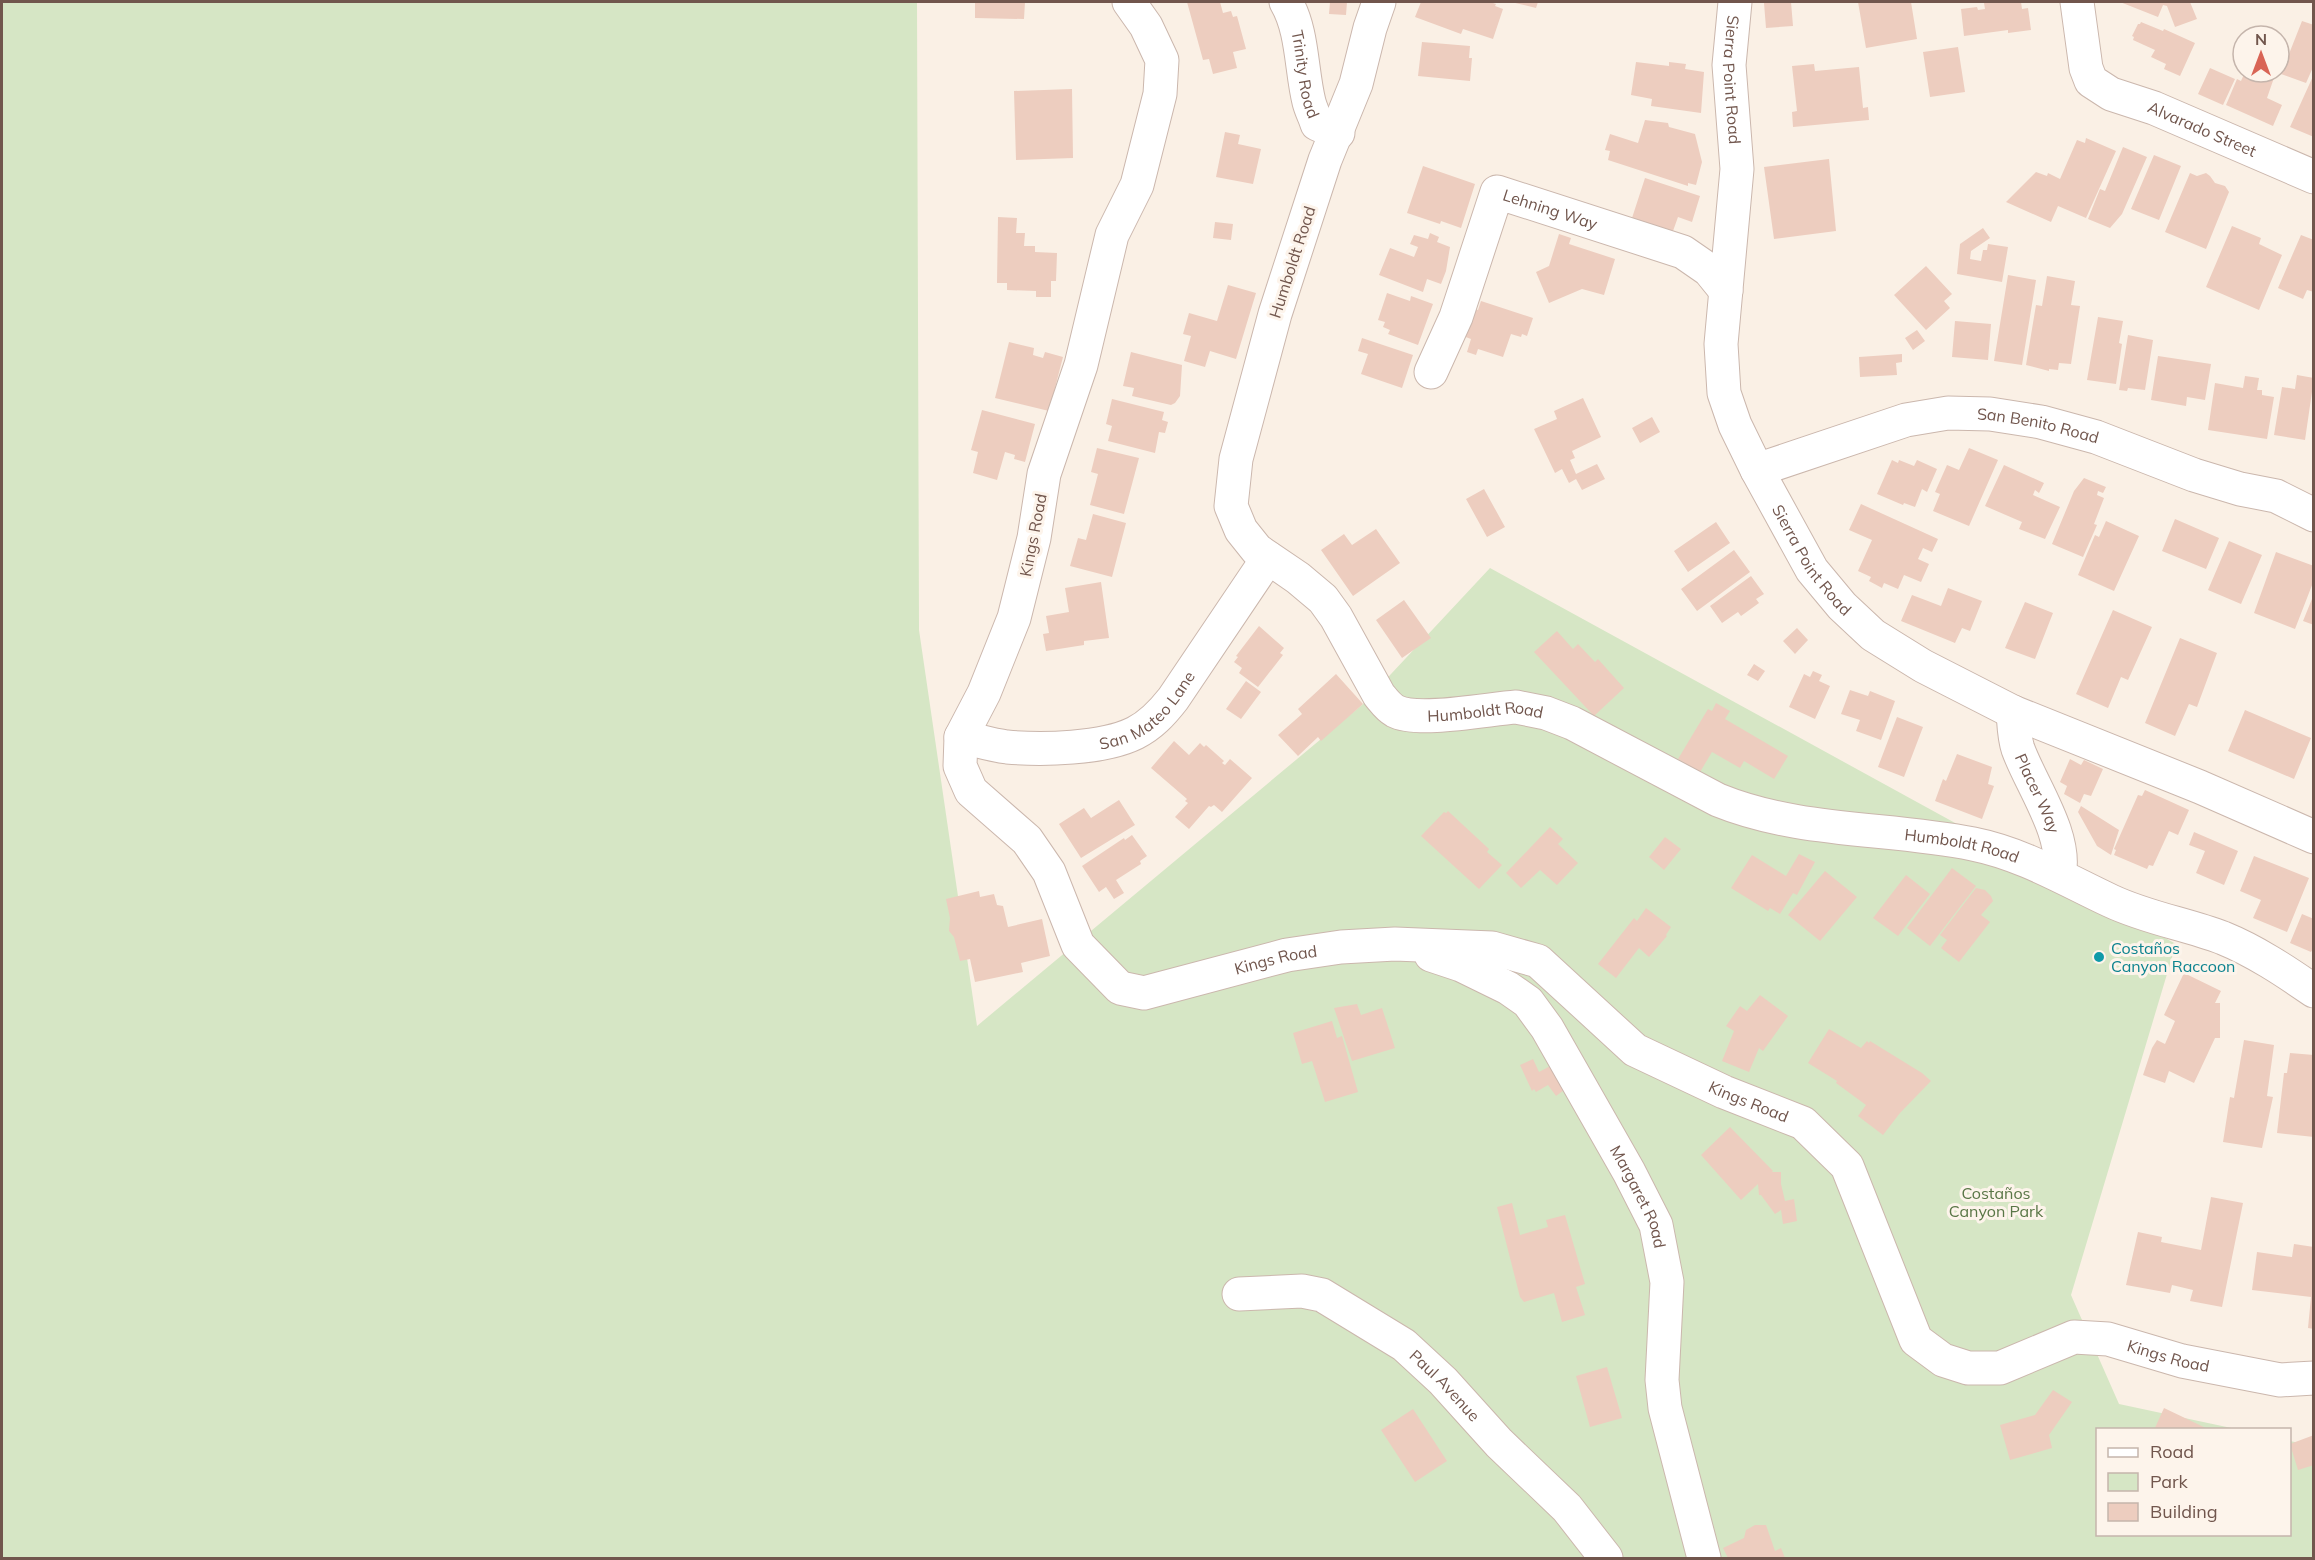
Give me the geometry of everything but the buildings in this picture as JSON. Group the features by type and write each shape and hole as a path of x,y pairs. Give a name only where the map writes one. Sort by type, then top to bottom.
{"street":[{"name":"Kings Road","path":"1130,2 1146,26 1162,60 1160,94 1137,185 1112,235 1101,272 1081,365 1044,474 1034,538 1014,618 984,693 961,736 960,766 971,791 1027,840 1049,872 1078,945 1120,988 1144,993 1287,956 1341,947 1395,944 1492,948 1538,961 1635,1050 1724,1092 1803,1124 1847,1166 1916,1341 1943,1360 1968,1368 2000,1368 2074,1337 2108,1339 2182,1361 2280,1380 2313,1378"},
{"name":"Trinity Road","path":"1286,2 1291,10 1309,104 1317,124 1338,132"},
{"name":"Humboldt Road","path":"1379,2 1356,84 1325,160 1275,314 1245,423 1233,478 1231,506 1241,530 1257,550 1298,578 1323,599 1379,695 1396,712 1407,715 1428,716 1488,709 1531,708 1572,723 1718,800 1740,809 1821,826 1972,844 2018,857 2059,874 2123,906 2226,939 2286,971 2313,990"},
{"name":"Sierra Point Road","path":"1735,2 1729,65 1737,169 1721,344 1724,393 1735,425 1757,470 1812,570 1850,614 1888,646 2013,712 2199,787 2313,837"},
{"name":"Alvarado Street","path":"2077,2 2086,68 2091,81 2111,94 2154,108 2313,177"},
{"name":"Lehning Way","path":"1431,372 1456,317 1497,192 1683,252 1708,270 1726,291"},
{"path":"1683,252 1712,242 1732,219"},
{"name":"San Benito Road","path":"1757,470 1906,420 1948,413 1969,413 2010,417 2096,437 2204,478 2240,489 2276,496 2313,515"},
{"path":"2276,496 2313,489"},
{"name":"San Mateo Lane","path":"961,736 1009,747 1058,747 1118,739 1146,726 1161,714 1190,676 1268,558"},
{"name":"Placer Way","path":"2013,712 2018,750 2052,825 2060,852 2059,874"},
{"name":"Margaret Road","path":"1395,944 1461,965 1508,988 1528,1002 1547,1028 1629,1172 1656,1225 1666,1282 1662,1380 1665,1408 1704,1558"},
{"name":"Paul Avenue","path":"1239,1294 1302,1292 1322,1295 1404,1345 1443,1382 1499,1443 1567,1508 1606,1558"}],"green space":[{"name":"Costaños Canyon Park","path":"2,2 917,2 919,630 977,1026 1363,704 1490,568 2176,944 2071,1295 2119,1404 2231,1428 2096,1428 2096,1536 2291,1536 2291,1441 2313,1446 2313,1558 2,1558"}],"place":[{"name":"Costaños Canyon Raccoon","path":"2099,957"}]}
